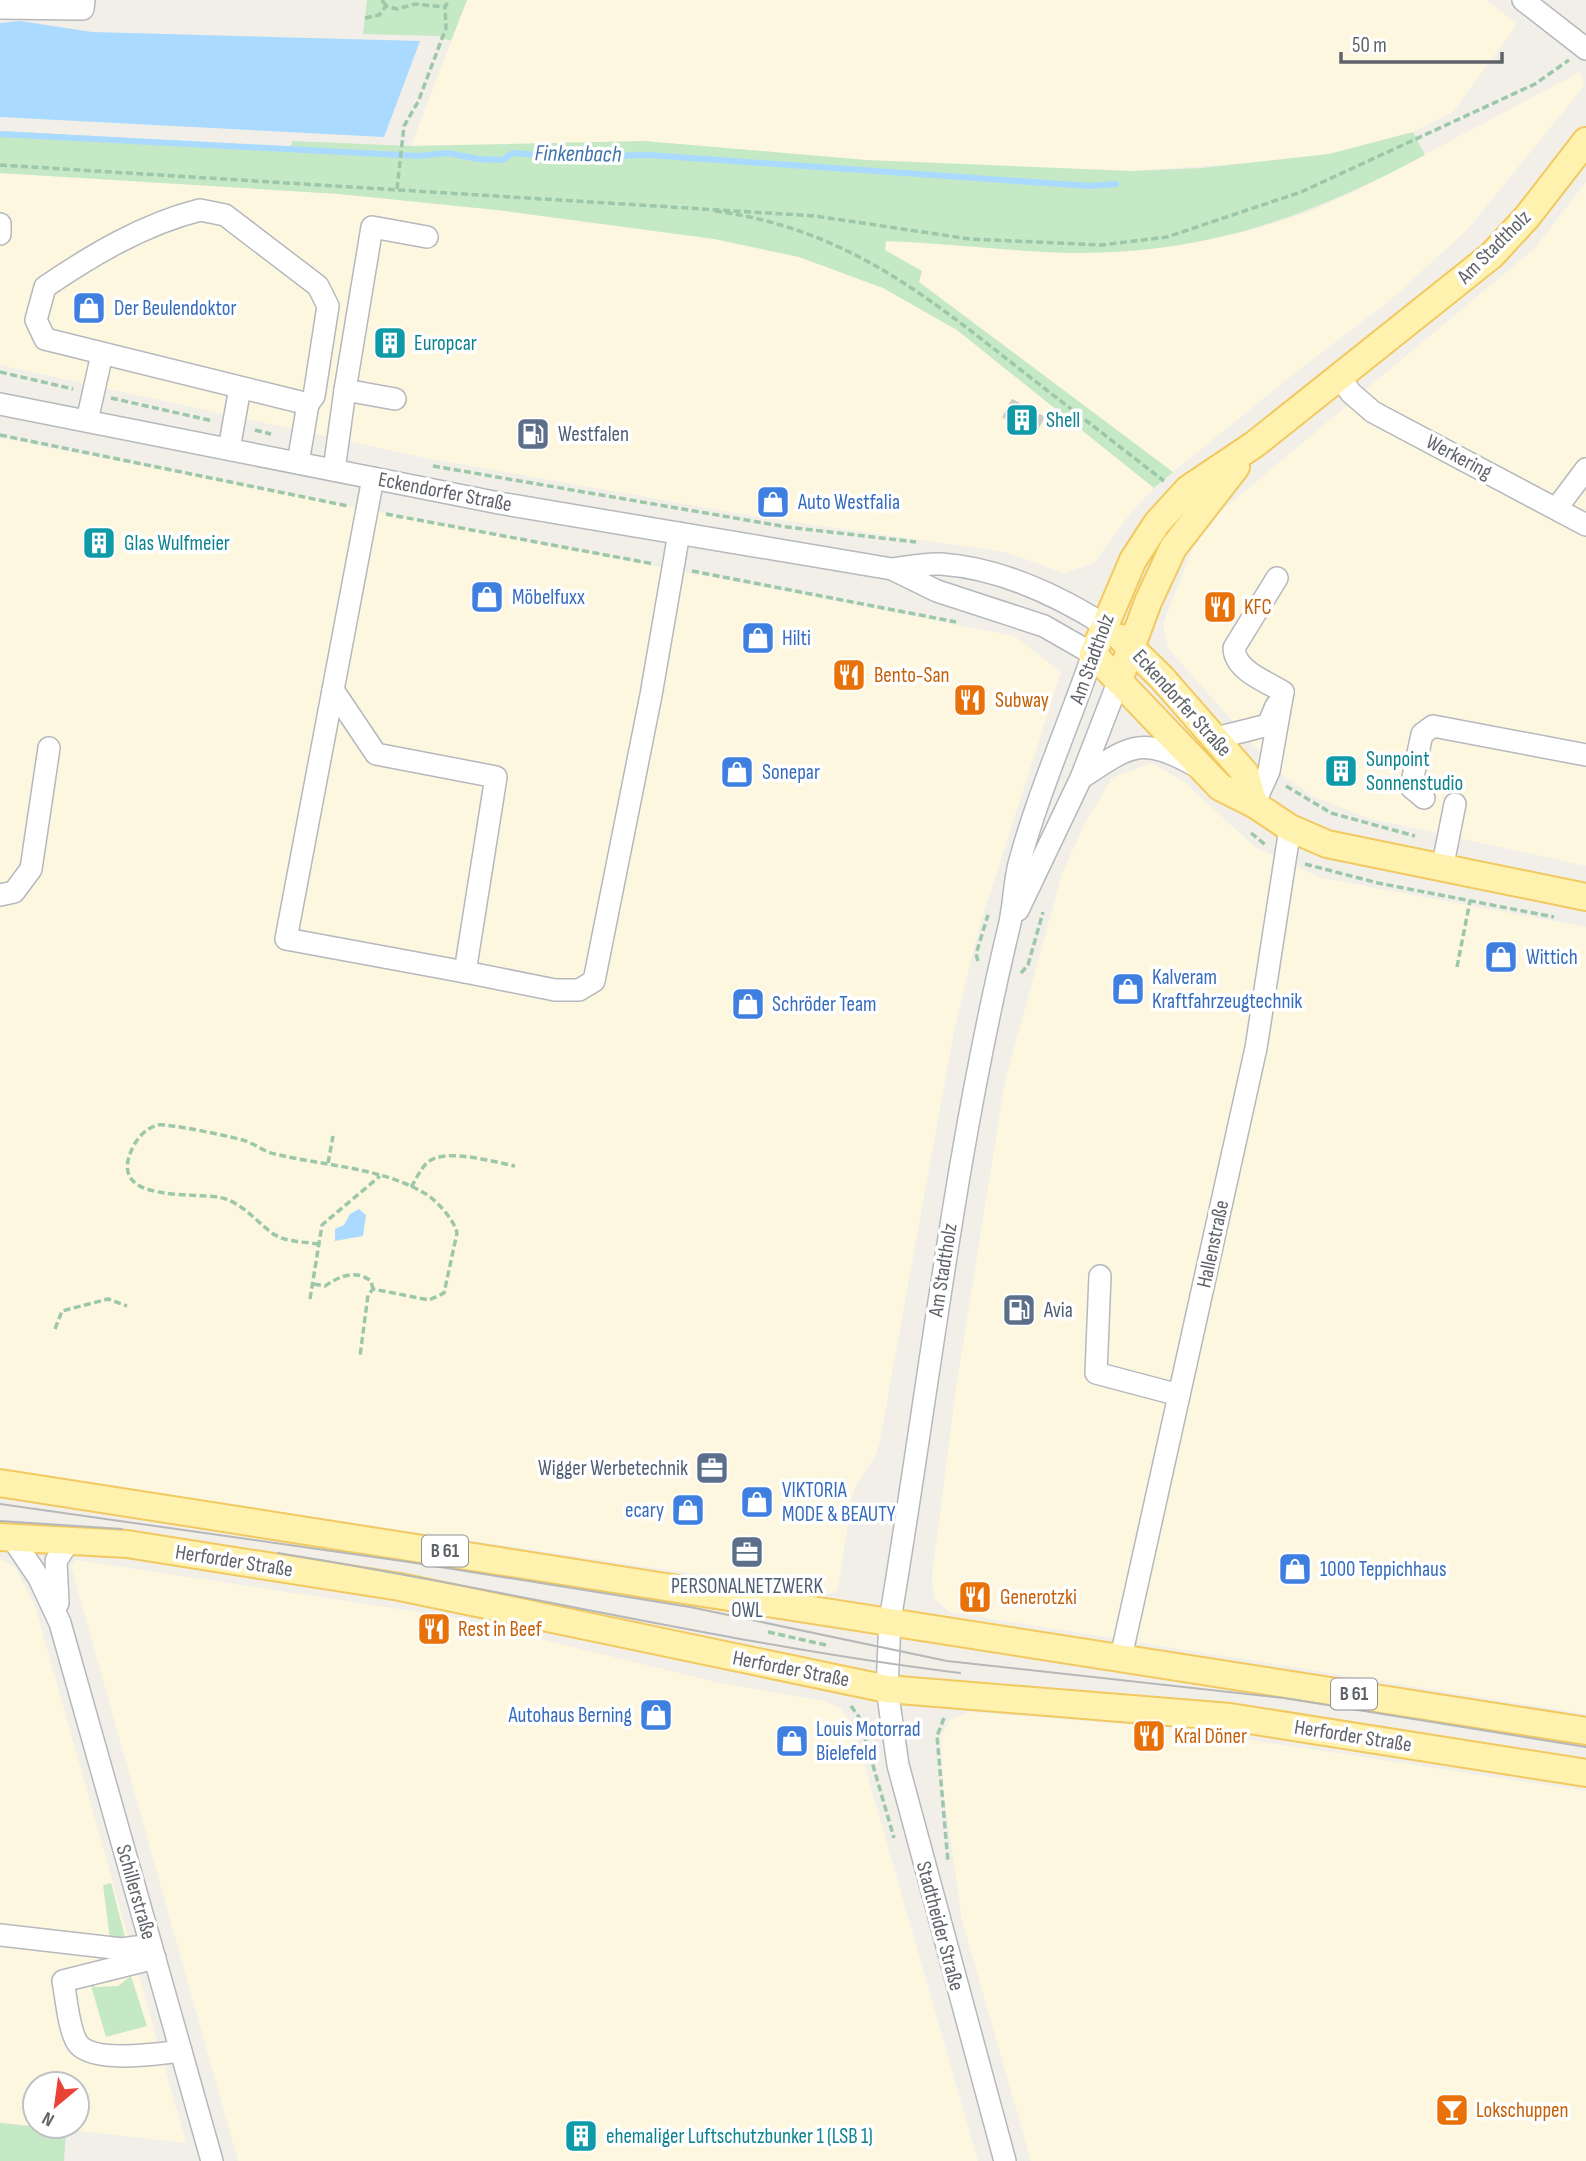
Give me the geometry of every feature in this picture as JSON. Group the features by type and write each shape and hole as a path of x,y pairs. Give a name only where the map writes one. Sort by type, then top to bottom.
{"main road":[{"name":"Am Stadtholz","path":"1093,654 1133,560 1157,523 1188,489 1255,444 1340,378 1502,245 1586,141"},
{"name":"Am Stadtholz","path":"1119,680 1173,548 1255,444"},
{"name":"Eckendorfer Straße","path":"1104,624 1131,647 1216,738 1245,774 1254,804"},
{"name":"Eckendorfer Straße","path":"1093,654 1220,787 1254,804 1290,828 1327,844 1445,856 1586,897"},
{"name":"Herforder Straße","path":"0,1483 890,1620 1586,1731"},
{"name":"Herforder Straße","path":"6,1537 127,1544 400,1587 887,1689 1230,1717 1586,1773"}],"street":[{"path":"0,8 83,9 84,0"},
{"path":"1523,0 1586,49"},
{"path":"298,463 308,404 314,396 328,306 318,286 225,215 200,210 173,216 89,257 45,288 36,320 45,340 308,404"},
{"path":"0,224 0,234"},
{"path":"334,470 372,227 426,237"},
{"path":"87,421 102,354"},
{"name":"Werkering","path":"1340,378 1351,393 1373,412 1586,525"},
{"path":"229,449 240,388"},
{"path":"345,390 395,399"},
{"name":"Eckendorfer Straße","path":"0,404 499,503 892,569 937,590 1044,626 1093,654"},
{"path":"1556,509 1586,469"},
{"path":"373,478 286,939 555,990 579,990 594,981 679,533"},
{"name":"Eckendorfer Straße","path":"892,569 939,564 1008,579 1061,599 1104,624"},
{"path":"1277,578 1234,648 1234,657 1240,666 1283,692"},
{"name":"Am Stadtholz","path":"887,1689 890,1620 963,1148 1010,924 1018,865 1093,654"},
{"name":"Am Stadtholz","path":"1010,924 1081,778 1119,680"},
{"path":"333,690 376,754 496,777 465,972"},
{"path":"1216,738 1268,724 1283,692"},
{"path":"1254,804 1269,771 1283,692"},
{"path":"1424,798 1411,788 1422,734 1433,726 1586,755"},
{"path":"1081,778 1125,749 1149,746 1205,771"},
{"path":"0,895 14,892 31,869 50,748"},
{"path":"1445,856 1455,804"},
{"name":"Hallenstraße","path":"1121,1657 1256,1048 1290,828"},
{"path":"1100,1276 1096,1373 1179,1395"},
{"name":"Schillerstraße","path":"6,1537 39,1578 60,1623 212,2161"},
{"name":"Schillerstraße","path":"60,1623 55,1562 69,1541"},
{"name":"Stadtheider Straße","path":"887,1689 898,1765 1005,2161"},
{"path":"0,1935 153,1952"},
{"path":"153,1952 63,1980 73,2034 79,2045 101,2054 150,2055 181,2051"}],"path":[{"path":"382,0 386,6 397,9 415,4 436,9 445,7"},
{"path":"397,190 404,126 418,102 446,29 445,7 449,0"},
{"path":"365,18 379,15 386,6"},
{"path":"0,165 815,216 970,239 1101,245 1167,237 1256,209 1347,173 1535,84 1586,49"},
{"path":"682,207 786,225 834,243 878,265 964,324 1168,485"},
{"path":"0,372 303,442"},
{"path":"0,435 365,510 968,624"},
{"path":"432,466 787,527 923,543"},
{"path":"1269,771 1306,801 1445,856"},
{"path":"1457,967 1470,901"},
{"path":"318,1244 280,1238 245,1208 225,1199 208,1194 170,1195 139,1186 133,1178 130,1159 139,1137 155,1126 167,1123 241,1140 278,1155 328,1163 380,1176 426,1194 456,1226 457,1233 444,1293 429,1300 373,1289"},
{"path":"328,1163 333,1136"},
{"path":"411,1187 427,1162 442,1156 469,1157 515,1166"},
{"path":"310,1299 322,1225 380,1176"},
{"path":"314,1284 325,1286 341,1276 360,1275 371,1281 373,1289"},
{"path":"360,1356 368,1295 373,1289"},
{"path":"55,1329 62,1311 108,1299 127,1306"},
{"path":"768,1632 826,1645"},
{"path":"948,1863 937,1736 942,1720 951,1712"}],"shaded area":[{"path":"467,0 1486,0 1517,24 1453,112 1413,132 1329,154 1263,162 1132,171 1068,171 866,160 644,141 411,146"},
{"path":"1580,72 1584,86 1468,229 1388,302 1291,376 1173,472 919,282 922,271 884,250 886,241 1074,253 1133,251 1194,243 1252,230 1309,212 1360,189"},
{"path":"0,173 339,194 497,210 714,239 799,257 883,288 957,330 1154,488 1132,511 1094,563 1064,573 1005,552 753,516 426,458 0,365"},
{"path":"1586,182 1586,866 1368,818 1312,796 1276,770 1168,648 1163,624 1193,548 1220,512 1535,248"},
{"path":"0,438 1014,636 1061,672 979,928 955,1026 880,1440 875,1457 856,1485 852,1497 838,1590 829,1594 0,1470"},
{"path":"1152,763 1183,781 1255,847 1321,878 1586,927 1586,1714 949,1612 934,1598 932,1576 956,1388 1005,1081 1062,874 1084,825 1112,778"},
{"path":"0,1559 15,1567 35,1606 186,2143 91,2132 91,2070 21,2070 21,2124 0,2122"},
{"path":"76,1560 451,1617 715,1682 824,1701 840,1708 853,1725 978,2161 238,2161 71,1566"},
{"path":"970,1712 1135,1725 1223,1736 1586,1791 1586,2161 1031,2161 962,1920 943,1786 941,1736 950,1720"}],"green space":[{"path":"367,0 467,0 451,41 438,36 363,34"},
{"path":"0,131 291,147 292,141 411,146 644,141 866,160 1132,171 1202,168 1329,154 1413,132 1425,155 1299,213 1214,238 1170,246 1076,253 886,241 885,250 922,271 919,282 1173,472 1154,488 957,330 883,288 799,257 714,239 497,210 339,194 0,173"},
{"path":"111,1883 126,1941 110,1939 103,1885"},
{"path":"131,1976 147,2026 106,2037 90,1982 93,1982 95,1987 118,1986"},
{"path":"0,2123 21,2125 21,2140 65,2140 64,2161 0,2161"}],"water":[{"path":"20,21 92,32 420,41 384,137 0,117 0,23"},
{"path":"359,1209 366,1215 363,1236 335,1241 335,1229 344,1225 350,1214"}],"waterway":[{"name":"Finkenbach","path":"0,134 418,156 448,153 502,160 513,153 562,157 648,155 1089,186 1116,184"}],"tunnel":[{"path":"1007,408 1040,426"}],"tram line":[{"path":"0,1504 409,1562 690,1607 947,1661 1284,1698 1586,1747"},
{"path":"0,1521 122,1529"},
{"path":"278,1553 789,1648 960,1673"}],"place":[{"name":"Der Beulendoktor","path":"89,308"},
{"name":"Europcar","path":"390,343"},
{"name":"Shell","path":"1022,420"},
{"name":"Westfalen","path":"533,434"},
{"name":"Auto Westfalia","path":"773,502"},
{"name":"Glas Wulfmeier","path":"99,543"},
{"name":"Möbelfuxx","path":"487,597"},
{"name":"KFC","path":"1220,607"},
{"name":"Hilti","path":"758,638"},
{"name":"Bento-San","path":"849,675"},
{"name":"Subway","path":"970,700"},
{"name":"Sunpoint Sonnenstudio","path":"1341,771"},
{"name":"Sonepar","path":"737,772"},
{"name":"Wittich","path":"1501,957"},
{"name":"Kalveram Kraftfahrzeugtechnik","path":"1128,989"},
{"name":"Schröder Team","path":"748,1004"},
{"name":"Avia","path":"1019,1310"},
{"name":"Wigger Werbetechnik","path":"712,1468"},
{"name":"VIKTORIA MODE & BEAUTY","path":"757,1502"},
{"name":"ecary","path":"688,1510"},
{"name":"PERSONALNETZWERK OWL","path":"747,1552"},
{"name":"1000 Teppichhaus","path":"1295,1569"},
{"name":"Generotzki","path":"975,1597"},
{"name":"Rest in Beef","path":"434,1629"},
{"name":"Autohaus Berning","path":"656,1715"},
{"name":"Kral Döner","path":"1149,1736"},
{"name":"Louis Motorrad Bielefeld","path":"792,1741"},
{"name":"Lokschuppen","path":"1452,2110"},
{"name":"ehemaliger Luftschutzbunker 1 (LSB 1)","path":"581,2136"}]}
